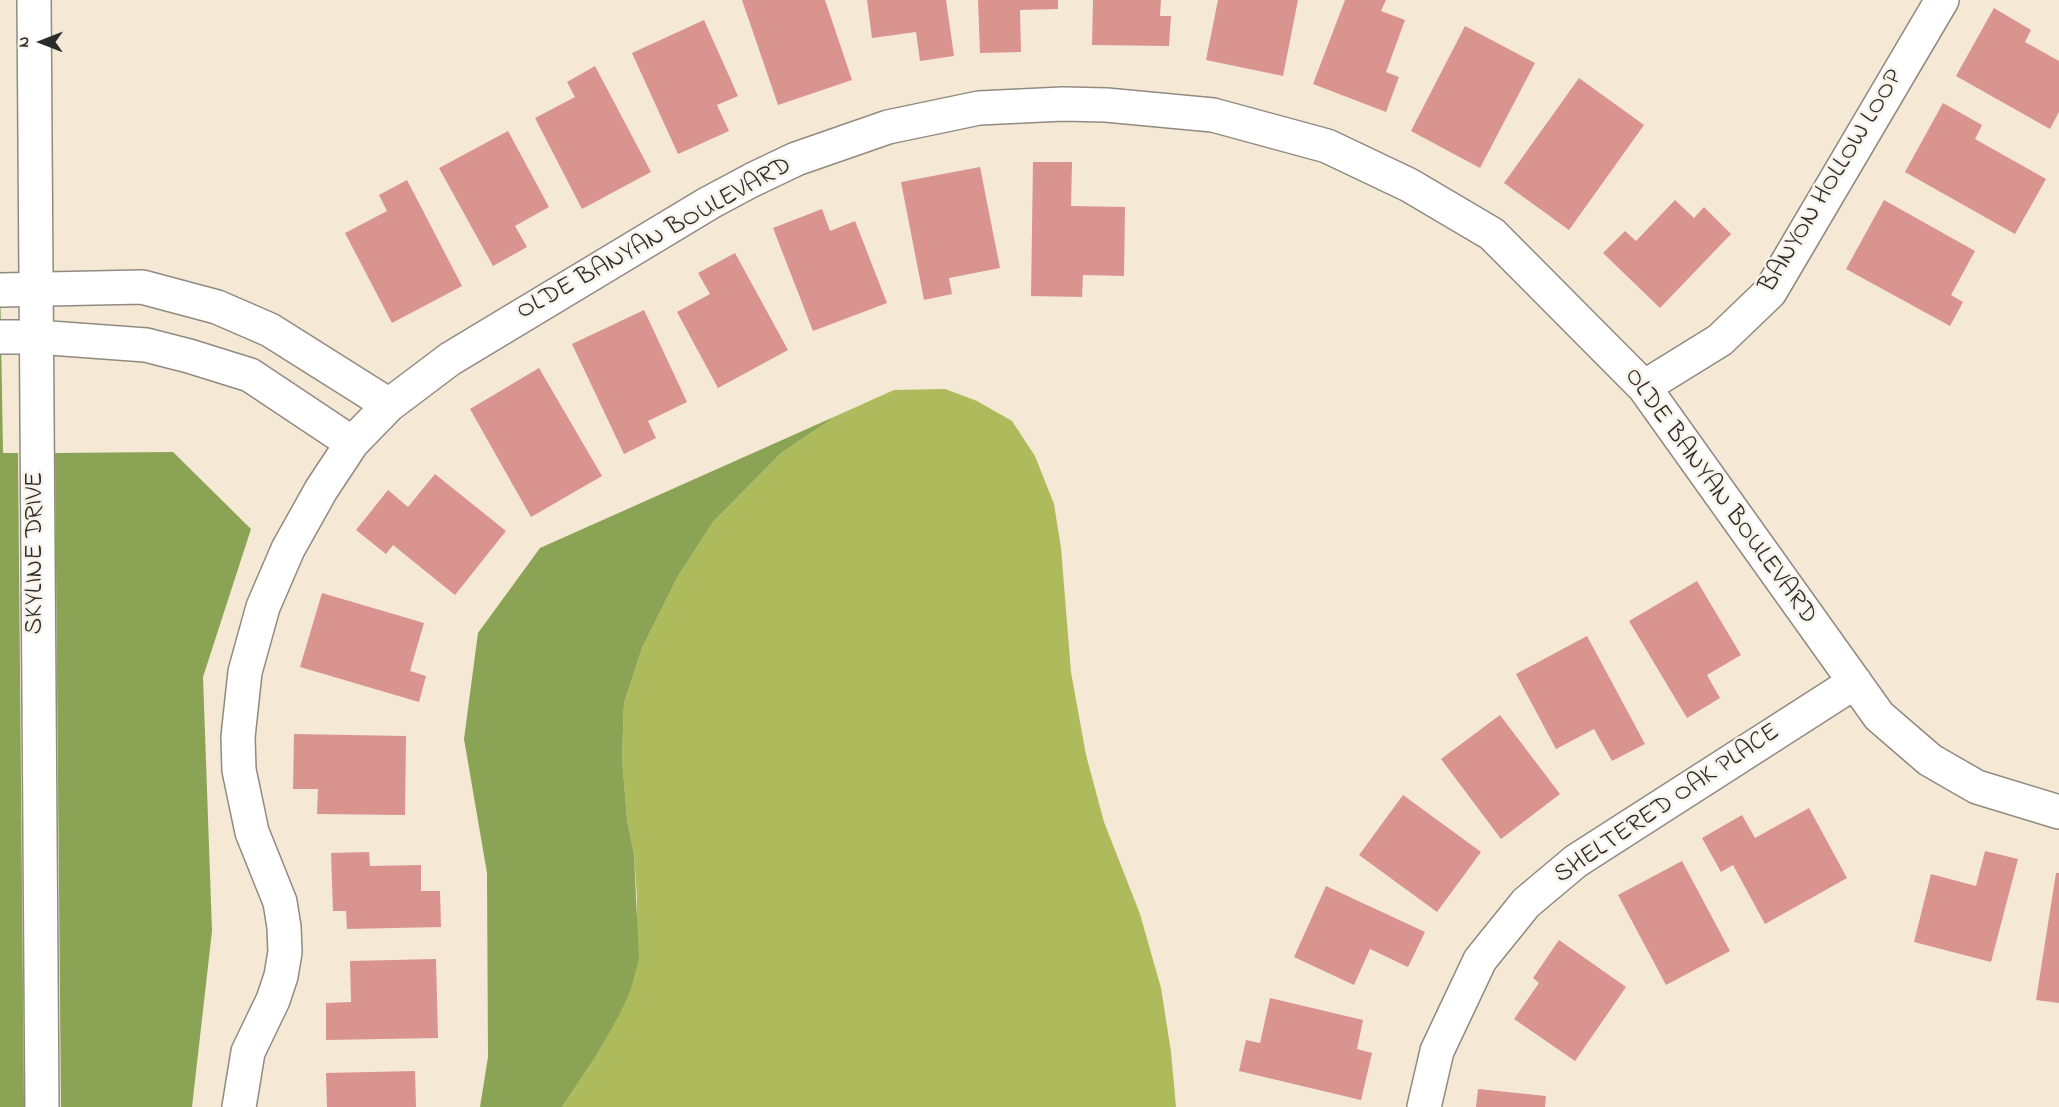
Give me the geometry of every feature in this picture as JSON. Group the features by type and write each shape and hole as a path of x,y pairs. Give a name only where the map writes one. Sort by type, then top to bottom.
{"street":[{"name":"SKYLINE DRIVE","path":"34,0 42,1107"},
{"name":"BANYON HOLLOW LOOP","path":"1644,387 1720,339 1770,292 1942,0"},
{"name":"OLDE BANYAN BOULEVARD","path":"239,1107 242,1075 248,1052 273,1000 281,976 285,952 280,902 252,832 239,770 238,737 245,672 263,607 288,549 321,490 352,443 389,405 450,358 708,203 796,159 888,127 979,108 1063,104 1106,105 1213,115 1327,146 1409,185 1492,234 1644,387 1879,716 1930,760 1977,787 2059,812"},
{"path":"0,290 142,287 217,307 270,330 389,405"},
{"path":"221,366 242,318"},
{"path":"0,338 36,337 146,345 221,366 250,375 352,443"},
{"name":"SHELTERED OAK PLACE","path":"1424,1107 1437,1051 1480,960 1526,903 1576,861 1855,682"}],"green space":[{"path":"0,273 3,453 18,453 24,1107 0,1107"},
{"path":"945,389 977,401 1012,421 1035,456 1054,504 1061,548 1071,672 1086,755 1104,822 1140,914 1161,988 1171,1052 1176,1107 562,1107 596,1056 630,992 637,925 637,897 622,758 624,703 642,648 678,576 713,522 781,453 836,416 894,390"},
{"path":"836,416 781,453 713,522 678,576 642,648 624,703 622,758 627,819 634,855 639,959 630,992 619,1015 596,1056 562,1107 480,1107 488,1057 487,873 464,739 478,633 540,548"},
{"path":"173,452 251,529 203,677 212,931 192,1107 61,1107 55,453"}],"building":[{"path":"742,0 825,0 852,80 778,105"},
{"path":"867,0 946,0 954,56 920,61 916,32 872,38"},
{"path":"978,0 1058,0 1058,9 1020,10 1021,52 980,53"},
{"path":"1093,0 1161,0 1160,16 1171,16 1169,46 1092,45"},
{"path":"1218,0 1298,0 1283,76 1206,60"},
{"path":"1345,0 1386,0 1381,11 1405,20 1386,72 1399,77 1386,112 1313,84"},
{"path":"1994,8 2031,30 2025,42 2059,61 2059,112 2050,129 1956,76"},
{"path":"704,20 738,96 717,105 729,131 678,154 632,53"},
{"path":"1465,26 1535,63 1480,168 1411,131"},
{"path":"595,66 651,172 582,209 535,118 575,97 567,82"},
{"path":"1579,78 1644,125 1569,230 1504,183"},
{"path":"1943,103 1982,125 1975,139 2046,179 2015,234 1905,172"},
{"path":"508,131 549,207 515,226 527,247 493,266 439,168"},
{"path":"1033,162 1072,162 1071,206 1125,207 1124,276 1083,275 1082,297 1031,296"},
{"path":"980,167 1000,268 949,278 952,294 924,300 901,182"},
{"path":"407,180 462,286 392,323 345,233 387,211 379,195"},
{"path":"1675,200 1694,218 1704,207 1731,234 1660,308 1603,253 1625,231 1636,241"},
{"path":"1884,200 1975,251 1951,295 1963,302 1950,326 1846,269"},
{"path":"822,209 830,231 855,221 887,303 813,331 773,228"},
{"path":"735,253 788,350 718,388 677,312 710,294 698,273"},
{"path":"644,310 687,402 648,421 656,438 624,454 572,344"},
{"path":"539,368 602,476 531,517 470,409"},
{"path":"435,474 506,531 455,595 393,545 386,554 356,530 388,490 408,507"},
{"path":"1697,581 1741,655 1707,675 1720,698 1687,718 1629,621"},
{"path":"322,593 424,623 410,671 426,676 419,702 300,667"},
{"path":"1587,636 1645,744 1612,761 1594,729 1556,749 1516,674"},
{"path":"1500,715 1560,794 1501,839 1441,759"},
{"path":"294,734 406,736 405,815 317,814 318,789 293,789"},
{"path":"1403,795 1481,852 1437,912 1359,855"},
{"path":"1809,808 1847,878 1765,924 1733,865 1721,872 1702,838 1742,815 1755,838"},
{"path":"1985,851 2018,859 1991,962 1914,942 1931,874 1976,886"},
{"path":"369,852 370,866 421,865 421,891 440,891 441,927 347,929 346,911 333,911 331,853"},
{"path":"1682,861 1730,951 1666,985 1618,895"},
{"path":"2056,873 2059,873 2059,1003 2036,1000"},
{"path":"1326,886 1425,932 1408,967 1370,949 1354,985 1294,957"},
{"path":"1559,940 1626,987 1575,1061 1514,1019 1539,983 1533,978"},
{"path":"436,959 438,1038 326,1040 326,1003 351,1002 350,961"},
{"path":"1270,998 1363,1020 1357,1049 1372,1053 1361,1100 1239,1071 1246,1040 1260,1043"},
{"path":"415,1071 416,1107 327,1107 326,1073"},
{"path":"1478,1089 1546,1096 1545,1107 1476,1107"}]}
